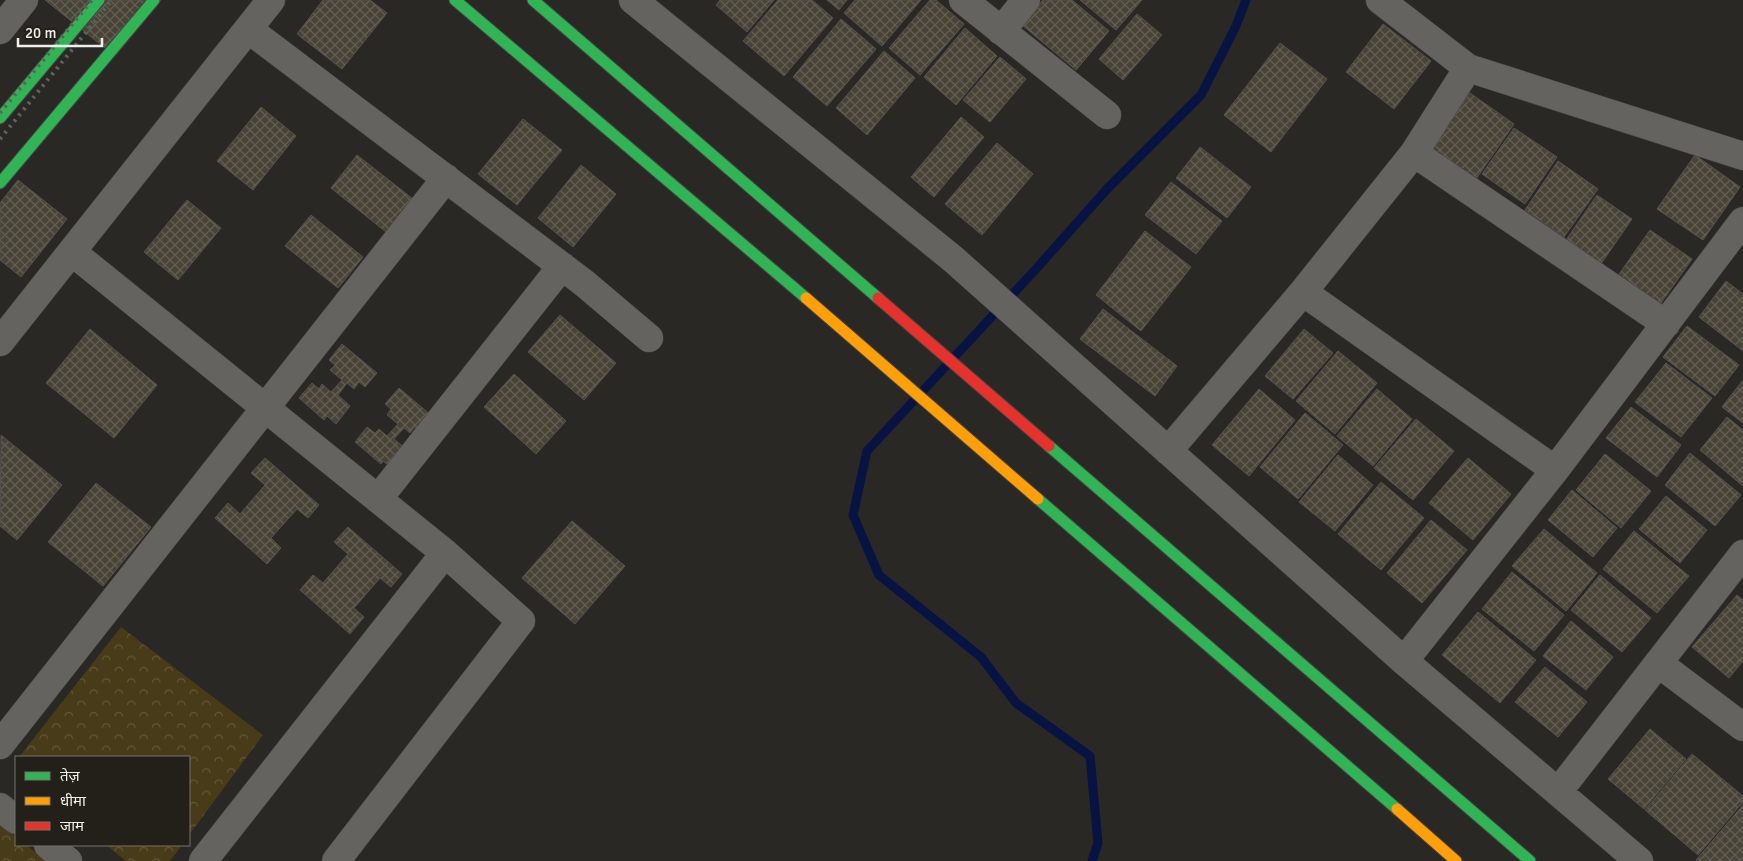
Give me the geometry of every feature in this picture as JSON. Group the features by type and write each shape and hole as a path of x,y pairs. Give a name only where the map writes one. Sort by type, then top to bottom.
{"street":[{"path":"0,30 24,0"},
{"path":"0,118 99,0"},
{"path":"0,182 154,0"},
{"path":"0,342 271,0"},
{"path":"455,0 876,358 1456,861"},
{"path":"533,0 1530,861"},
{"path":"633,0 953,259 1404,661 1639,861"},
{"path":"963,0 1107,115"},
{"path":"1001,31 1026,0"},
{"path":"1380,0 1468,68 1743,156"},
{"path":"248,29 562,266 649,338"},
{"path":"1168,451 1303,292 1414,153 1468,68"},
{"path":"1414,153 1666,324"},
{"path":"0,745 446,178"},
{"path":"1404,661 1555,470 1743,221"},
{"path":"72,252 444,553 521,620 336,861"},
{"path":"378,499 562,266"},
{"path":"1303,292 1555,470"},
{"path":"203,861 444,553"},
{"path":"1558,792 1743,554"},
{"path":"1658,663 1743,727"},
{"path":"0,807 15,819"},
{"path":"49,846 68,861"}],"green space":[{"path":"121,627 263,735 190,834 190,756 20,756"},
{"path":"0,825 15,836 15,846 27,846 47,861 0,861"},
{"path":"107,846 181,846 170,861 126,861"}],"building":[{"path":"45,0 161,0 115,56"},
{"path":"323,0 370,0 387,13 342,69 297,34"},
{"path":"720,0 774,0 747,32 716,5"},
{"path":"778,0 812,0 833,18 784,76 743,41"},
{"path":"827,0 847,0 839,10"},
{"path":"855,0 921,0 882,46 844,13"},
{"path":"930,0 936,0 964,24 920,75 889,48"},
{"path":"1043,0 1072,0 1109,31 1076,70 1022,25"},
{"path":"1080,0 1142,0 1116,30"},
{"path":"1137,14 1162,35 1123,80 1099,59"},
{"path":"841,19 876,49 827,106 793,77"},
{"path":"1383,24 1431,61 1394,109 1346,72"},
{"path":"965,28 997,56 956,105 924,77"},
{"path":"1280,43 1327,79 1271,152 1224,115"},
{"path":"884,51 915,78 867,135 836,108"},
{"path":"1000,57 1026,79 990,122 963,100"},
{"path":"1470,93 1514,124 1474,182 1429,152"},
{"path":"261,107 296,136 253,190 217,161"},
{"path":"961,117 984,137 934,197 911,177"},
{"path":"523,119 562,150 517,205 478,174"},
{"path":"1514,128 1557,157 1525,204 1482,174"},
{"path":"997,143 1033,174 982,235 945,204"},
{"path":"1200,147 1251,187 1227,218 1176,178"},
{"path":"357,155 413,199 386,232 331,188"},
{"path":"1695,155 1740,187 1703,240 1657,209"},
{"path":"1558,161 1598,189 1564,237 1525,210"},
{"path":"581,165 616,194 573,247 538,218"},
{"path":"18,180 67,219 21,277 0,260 0,203"},
{"path":"1171,182 1222,221 1196,254 1145,215"},
{"path":"1597,195 1632,219 1601,264 1566,240"},
{"path":"187,200 221,228 178,280 144,252"},
{"path":"311,215 363,257 338,288 285,246"},
{"path":"1650,230 1692,259 1659,306 1617,277"},
{"path":"1145,231 1191,267 1141,331 1096,295"},
{"path":"1726,281 1743,294 1743,351 1699,317"},
{"path":"1103,309 1177,366 1155,396 1080,339"},
{"path":"560,315 616,363 584,400 528,352"},
{"path":"1687,326 1739,365 1715,396 1663,357"},
{"path":"90,329 157,385 114,438 46,383"},
{"path":"1304,329 1333,353 1293,399 1265,376"},
{"path":"342,344 377,373 365,387 359,382 354,389 347,383 338,395 350,406 336,424 327,416 324,420 299,398 312,383 319,389 322,384 331,392 342,380 330,370 335,365 329,360"},
{"path":"1338,351 1377,383 1335,434 1296,401"},
{"path":"1666,363 1712,398 1681,437 1635,402"},
{"path":"514,374 566,421 536,454 484,407"},
{"path":"1743,380 1743,423 1722,407"},
{"path":"399,388 433,417 421,431 415,427 410,433 404,428 394,439 407,450 392,468 383,461 381,464 355,442 367,427 375,433 379,429 387,436 398,424 387,415 391,409 385,404"},
{"path":"1259,389 1295,420 1249,476 1212,445"},
{"path":"1377,389 1412,419 1373,466 1337,436"},
{"path":"1631,407 1681,445 1657,477 1606,438"},
{"path":"1305,413 1343,445 1298,499 1260,467"},
{"path":"1727,417 1743,430 1743,486 1700,450"},
{"path":"1416,419 1454,451 1413,500 1374,468"},
{"path":"1,435 62,485 17,540 0,526"},
{"path":"1690,453 1741,495 1715,526 1665,485"},
{"path":"1605,454 1651,491 1621,528 1576,490"},
{"path":"1338,455 1373,485 1335,531 1299,502"},
{"path":"265,458 319,505 308,518 297,509 271,538 281,548 267,564 215,518 228,503 240,514 265,485 251,473"},
{"path":"1468,458 1511,494 1473,540 1429,503"},
{"path":"1381,482 1424,518 1381,570 1338,534"},
{"path":"96,483 151,527 103,586 48,542"},
{"path":"1572,490 1617,528 1593,557 1548,520"},
{"path":"1666,496 1707,530 1680,563 1639,529"},
{"path":"1431,520 1467,550 1422,603 1387,573"},
{"path":"572,521 625,566 575,624 522,578"},
{"path":"348,527 402,574 391,587 380,578 354,608 364,617 350,634 300,590 313,575 323,583 348,554 334,542"},
{"path":"1544,529 1597,573 1566,611 1512,566"},
{"path":"1634,531 1689,576 1657,613 1603,569"},
{"path":"1512,572 1564,615 1534,651 1482,609"},
{"path":"1600,575 1651,618 1622,652 1571,610"},
{"path":"1737,595 1743,600 1743,661 1729,678 1692,647"},
{"path":"1478,612 1536,660 1500,703 1442,655"},
{"path":"1571,621 1613,657 1586,690 1543,656"},
{"path":"1545,667 1587,702 1558,737 1515,702"},
{"path":"1650,729 1686,759 1644,809 1608,779"},
{"path":"1692,754 1743,796 1743,802 1698,855 1645,810"},
{"path":"1743,805 1743,861 1696,860"}],"waterway":[{"path":"1092,861 1098,843 1090,756 1016,703 981,657 879,575 853,515 867,451 1036,269 1107,189 1201,95 1236,26 1246,0"}],"railway":[{"path":"0,113 92,0"},
{"path":"0,139 112,0"}],"traffic: fast":[{"path":"0,118 99,0"},
{"path":"0,183 154,0"},
{"path":"455,0 806,298"},
{"path":"533,0 878,298"},
{"path":"1049,446 1530,861"},
{"path":"1038,499 1397,809"}],"traffic: slow":[{"path":"806,298 1038,499"},
{"path":"1397,809 1456,861"}],"traffic: jam":[{"path":"878,298 1049,446"}]}
